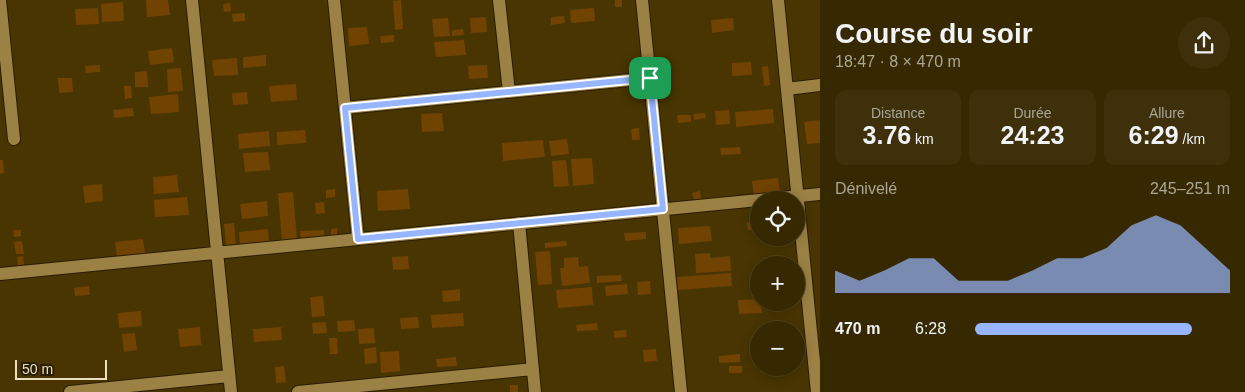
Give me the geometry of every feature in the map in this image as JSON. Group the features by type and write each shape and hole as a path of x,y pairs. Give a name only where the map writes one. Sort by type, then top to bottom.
{"street":[{"path":"192,0 231,392"},
{"path":"334,0 358,239"},
{"path":"499,0 508,92"},
{"path":"642,0 681,392"},
{"path":"778,0 797,191"},
{"path":"1,5 14,139"},
{"path":"345,108 650,78"},
{"path":"787,88 820,85"},
{"path":"805,195 820,194"},
{"path":"0,274 750,201"},
{"path":"519,223 535,392"},
{"path":"802,246 817,392"},
{"path":"298,392 369,388 533,369"},
{"path":"70,392 229,376"}],"building":[{"path":"146,0 168,0 170,15 147,17"},
{"path":"401,0 403,29 395,30 393,1"},
{"path":"615,0 622,0 622,7 615,7"},
{"path":"123,2 124,21 102,22 101,4"},
{"path":"230,3 231,11 224,12 223,4"},
{"path":"98,8 99,24 76,25 75,9"},
{"path":"594,8 595,21 571,23 570,10"},
{"path":"245,13 245,21 233,22 232,14"},
{"path":"564,16 565,23 551,25 551,17"},
{"path":"486,17 487,32 471,33 470,18"},
{"path":"448,18 450,36 434,37 432,19"},
{"path":"733,18 734,30 712,33 711,20"},
{"path":"367,27 369,44 349,46 348,28"},
{"path":"463,29 464,35 452,36 452,30"},
{"path":"394,35 394,42 381,43 380,36"},
{"path":"464,40 466,55 436,57 434,42"},
{"path":"172,48 174,62 150,65 148,51"},
{"path":"266,55 266,66 243,68 243,57"},
{"path":"237,58 238,75 214,76 212,60"},
{"path":"751,62 752,75 732,76 732,63"},
{"path":"100,65 100,72 86,73 85,66"},
{"path":"487,65 488,78 469,79 468,66"},
{"path":"768,66 770,85 764,86 762,67"},
{"path":"181,68 183,91 168,92 167,69"},
{"path":"147,71 148,87 135,87 135,72"},
{"path":"58,78 72,78 73,92 59,93"},
{"path":"296,84 297,100 271,102 269,86"},
{"path":"124,86 131,86 132,98 125,99"},
{"path":"247,92 248,104 233,105 232,93"},
{"path":"178,94 179,112 151,114 149,97"},
{"path":"133,108 134,116 114,118 113,110"},
{"path":"773,109 774,123 736,127 735,112"},
{"path":"729,110 730,124 716,125 715,111"},
{"path":"442,113 444,131 422,132 421,114"},
{"path":"705,113 706,118 694,120 693,114"},
{"path":"677,115 691,115 691,122 678,123"},
{"path":"820,120 820,143 807,144 804,122"},
{"path":"639,128 640,140 632,140 631,129"},
{"path":"305,130 306,143 277,145 277,132"},
{"path":"269,131 270,146 239,149 238,134"},
{"path":"567,139 569,154 551,156 549,141"},
{"path":"543,140 545,157 503,161 502,143"},
{"path":"740,147 741,154 721,155 720,148"},
{"path":"268,152 270,170 245,172 243,153"},
{"path":"592,158 594,184 573,186 571,159"},
{"path":"0,160 3,160 4,173 0,174"},
{"path":"566,160 569,186 554,187 552,161"},
{"path":"177,175 179,192 154,194 153,177"},
{"path":"778,178 780,191 753,191 752,181"},
{"path":"102,184 103,201 85,203 83,186"},
{"path":"335,189 335,197 326,198 326,190"},
{"path":"408,189 410,209 378,211 377,191"},
{"path":"700,191 701,199 694,200 692,193"},
{"path":"293,192 297,240 282,241 278,193"},
{"path":"187,197 189,215 155,217 154,200"},
{"path":"267,201 268,216 242,219 240,204"},
{"path":"324,202 325,213 316,214 315,203"},
{"path":"747,222 750,222 750,230 748,230"},
{"path":"234,223 236,244 226,245 224,224"},
{"path":"710,226 712,241 679,244 678,228"},
{"path":"337,228 337,235 331,236 331,229"},
{"path":"268,229 269,242 240,245 239,232"},
{"path":"13,230 21,230 21,236 14,237"},
{"path":"324,230 324,238 301,239 300,231"},
{"path":"646,232 646,239 625,241 624,233"},
{"path":"143,239 145,254 117,257 115,242"},
{"path":"22,241 24,254 16,254 14,242"},
{"path":"566,241 567,246 545,248 545,243"},
{"path":"550,251 552,284 538,285 535,252"},
{"path":"710,253 710,258 730,256 731,271 696,273 695,254"},
{"path":"23,256 24,266 18,267 17,257"},
{"path":"408,256 409,269 393,270 392,257"},
{"path":"578,257 579,267 588,266 590,283 562,286 560,268 564,268 564,258"},
{"path":"731,273 732,286 678,290 677,277"},
{"path":"621,275 622,281 597,283 597,276"},
{"path":"650,281 651,294 638,295 637,282"},
{"path":"627,284 628,294 606,296 605,286"},
{"path":"89,286 90,295 75,296 74,288"},
{"path":"592,287 593,305 558,308 556,290"},
{"path":"460,289 460,301 443,302 442,291"},
{"path":"323,296 325,316 312,317 310,297"},
{"path":"750,299 750,311 762,311 762,313 739,314 738,300"},
{"path":"141,311 142,326 119,328 118,313"},
{"path":"463,313 464,326 432,328 431,315"},
{"path":"418,317 419,328 401,329 400,318"},
{"path":"354,320 355,331 338,332 337,321"},
{"path":"326,322 327,333 313,334 312,323"},
{"path":"597,323 598,330 577,331 576,325"},
{"path":"200,327 201,345 180,347 178,329"},
{"path":"281,327 282,340 254,342 253,329"},
{"path":"374,328 375,343 359,344 358,329"},
{"path":"626,330 627,337 614,338 614,331"},
{"path":"135,333 137,350 124,352 122,334"},
{"path":"329,338 337,338 338,354 330,354"},
{"path":"376,347 377,363 365,364 364,349"},
{"path":"656,349 657,361 644,362 643,350"},
{"path":"399,351 400,371 381,373 380,352"},
{"path":"740,354 740,362 719,363 719,356"},
{"path":"456,357 457,366 437,367 436,359"},
{"path":"284,366 286,382 276,383 275,367"},
{"path":"729,366 742,366 742,373 729,373"},
{"path":"510,385 518,385 518,392 510,392"}],"route":[{"path":"650,78 663,209 358,239 345,108 650,78"}]}
